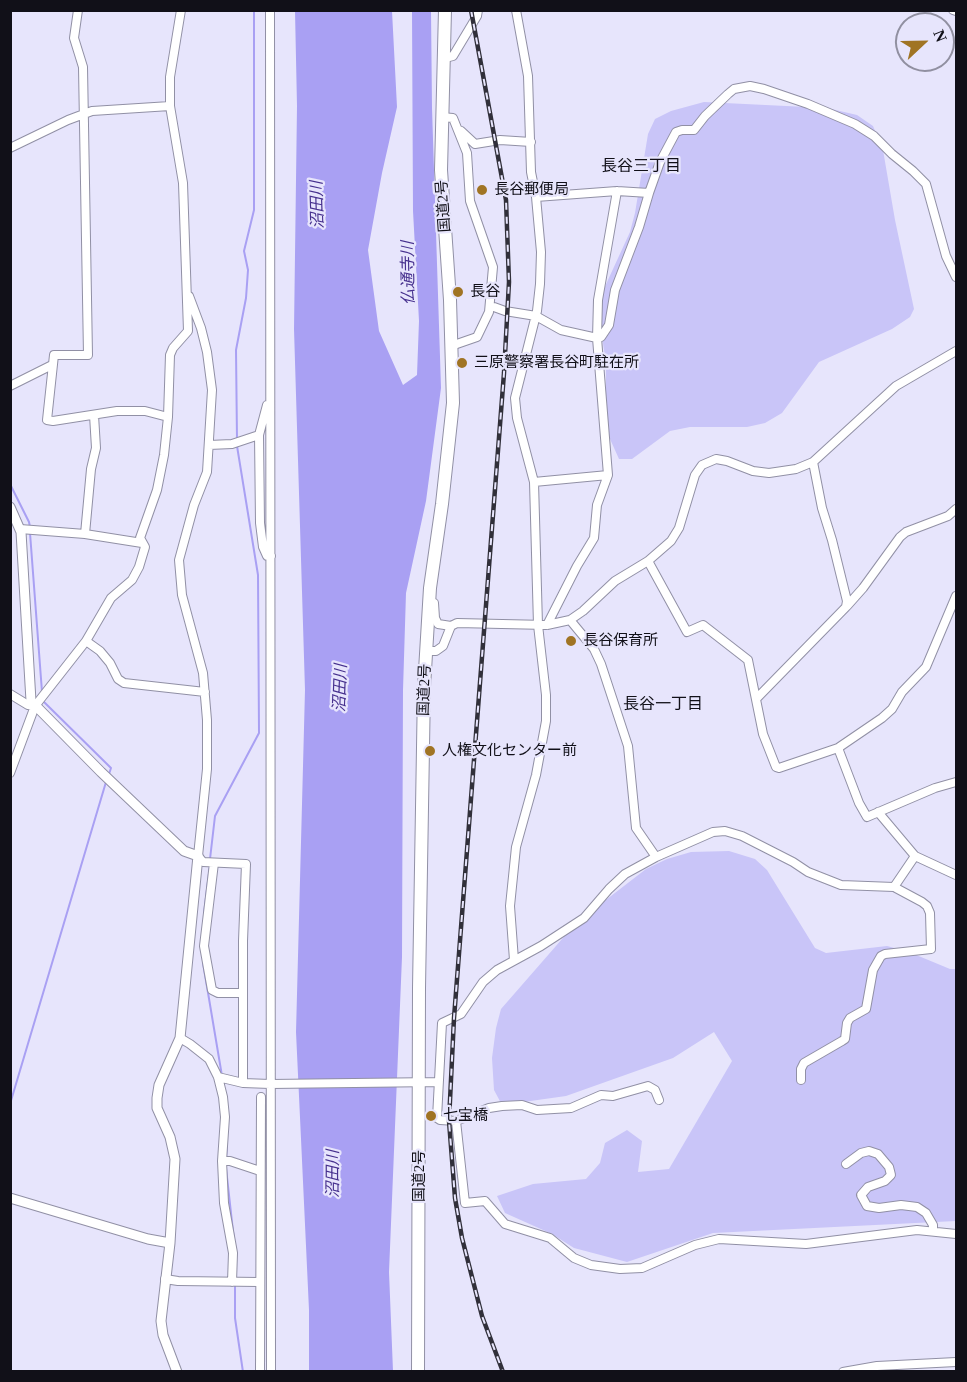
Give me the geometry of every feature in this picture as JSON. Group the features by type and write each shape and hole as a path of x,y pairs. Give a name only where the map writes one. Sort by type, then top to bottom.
{"highway":[{"name":"国道2号","path":"418,1371 415,1083 427,651 430,588 453,403 441,170 445,10"}],"street":[{"path":"78,10 74,38 83,67 88,355 54,355 47,420 145,411 168,417"},
{"path":"10,773 34,706 86,641 111,597 132,580 139,567 145,546 140,538 158,490 168,417 170,355 173,348 188,332 183,183 170,106 170,76 181,10"},
{"path":"270,10 271,1371"},
{"path":"445,58 453,56 477,16 478,10"},
{"path":"514,960 510,906 516,847 536,775 546,721 546,695 538,624 534,482 517,418 515,398 536,316 541,252 536,197 531,172 528,76 516,10"},
{"path":"494,307 536,316 561,330 601,337 609,325 615,290 660,162 676,132 694,130 705,116 734,89 750,86 808,104 855,124 874,136 913,171 926,184 946,256 957,277"},
{"path":"10,148 92,111 170,106"},
{"path":"441,117 453,118 468,159 470,201 493,267 489,312 477,337 451,346"},
{"path":"456,125 475,144 500,140 531,142"},
{"path":"536,197 617,192 649,193"},
{"path":"547,625 594,538 597,505 608,475 597,338 598,300 617,192"},
{"path":"485,321 491,316 494,307 495,294 492,287"},
{"path":"177,1371 163,1335 161,1321 170,1244 175,1159 170,1137 158,1108 157,1098 159,1085 180,1038 201,859 207,770 205,692 203,673 182,595 179,560 207,472 212,390 201,328 187,295"},
{"path":"433,565 437,566 434,592 435,618 438,624 451,626 457,623 547,625 570,620 615,582 648,561 671,541 679,528 695,475 702,465 716,459 753,471 769,473 796,469 813,462 896,386 955,356"},
{"path":"10,386 52,365"},
{"path":"270,402 267,404 259,435 260,523 263,547 270,556"},
{"path":"85,534 91,469 96,448 94,415"},
{"path":"208,445 232,444 259,435"},
{"path":"813,462 822,508 847,601 846,607"},
{"path":"534,482 608,475"},
{"path":"10,507 18,530 34,706 184,851 214,863 246,864 243,1083"},
{"path":"757,698 863,588 900,537 906,532 948,516 957,509"},
{"path":"18,530 85,534 142,543"},
{"path":"648,561 687,633 702,625 748,660 763,734 776,767 779,768 838,748 892,709 902,692 926,667 957,596"},
{"path":"570,620 594,649 601,664 628,746 636,828 656,857"},
{"path":"427,651 436,651 443,646 451,626"},
{"path":"86,641 100,651 110,663 118,679 124,683 205,692"},
{"path":"10,694 34,706"},
{"path":"838,748 867,817 935,788 957,782"},
{"path":"878,812 915,856 957,875"},
{"path":"659,1100 655,1090 648,1086 613,1096 602,1095 571,1108 537,1110 522,1105 502,1106 489,1108 456,1121 440,1120 437,1118 442,1023 461,1014 483,982 497,970 541,946 584,918 609,889 626,874 656,857 713,832 725,831 742,836 822,879 841,885 894,887 927,906 933,944 931,949 881,956 873,970 866,1009 850,1018 845,1039 804,1063 801,1068 801,1080"},
{"path":"894,887 915,856"},
{"path":"214,863 204,946 212,990 218,993 243,993"},
{"path":"180,1038 209,1059 218,1077 223,1097 225,1117 222,1161 224,1203 233,1253 232,1282"},
{"path":"218,1077 243,1083 438,1082"},
{"path":"260,1371 261,1097"},
{"path":"456,1121 465,1203 485,1201 505,1224 550,1238 574,1258 591,1265 620,1269 642,1268 695,1245 718,1239 806,1244 917,1230 957,1234"},
{"path":"846,1164 861,1153 869,1151 878,1154 889,1167 891,1175 867,1187 861,1195 867,1206 917,1207 926,1213 933,1225 933,1230"},
{"path":"222,1161 230,1161 260,1171"},
{"path":"10,1198 170,1244"},
{"path":"165,1279 259,1282"},
{"path":"843,1371 877,1366 957,1362"}],"shaded area":[{"path":"704,102 827,108 857,115 873,126 883,150 914,309 910,317 892,329 819,362 782,413 765,423 747,427 690,427 670,431 632,459 619,459 606,430 606,363 599,317 602,293 630,232 648,134 655,119 671,111"},
{"path":"729,851 755,859 767,870 815,948 826,953 887,946 909,952 950,969 956,969 956,1221 713,1233 627,1262 574,1248 552,1234 505,1213 497,1196 533,1184 586,1179 600,1163 605,1143 627,1130 642,1141 638,1172 669,1169 732,1061 714,1032 673,1058 566,1096 502,1105 494,1090 492,1058 496,1028 501,1009 576,923 646,869 667,859 691,852"}],"water":[{"name":"沼田川","path":"295,11 392,11 397,107 368,250 379,331 403,385 417,375 419,321 413,211 412,11 431,11 441,388 426,501 406,593 403,690 402,957 389,1272 393,1371 309,1371 309,1310 296,1032 305,690 294,329 297,106"}],"waterway":[{"path":"237,440 236,350 246,298 248,270 244,251 254,210 254,10"},
{"path":"210,859 215,816 259,733 258,575 237,446"},
{"path":"10,484 30,527"},
{"path":"30,533 42,692"},
{"path":"43,701 111,768 109,774"},
{"path":"10,1104 106,782"},
{"path":"204,913 210,865"},
{"path":"203,963 222,1076"},
{"path":"226,1159 227,1144"},
{"path":"226,1168 234,1240"},
{"path":"235,1284 235,1318 243,1372"}],"railway":[{"path":"471,10 506,200 509,282 454,1018 449,1121 455,1198 462,1238 482,1316 503,1372"}],"place":[{"name":"長谷郵便局","path":"482,190"},
{"name":"長谷","path":"458,292"},
{"name":"三原警察署長谷町駐在所","path":"462,363"},
{"name":"長谷保育所","path":"571,641"},
{"name":"人権文化センター前","path":"430,751"},
{"name":"七宝橋","path":"431,1116"}],"district":[{"name":"長谷三丁目","path":"641,167"},
{"name":"長谷一丁目","path":"663,705"}],"water label":[{"name":"仏通寺川","path":"409,273"}]}
